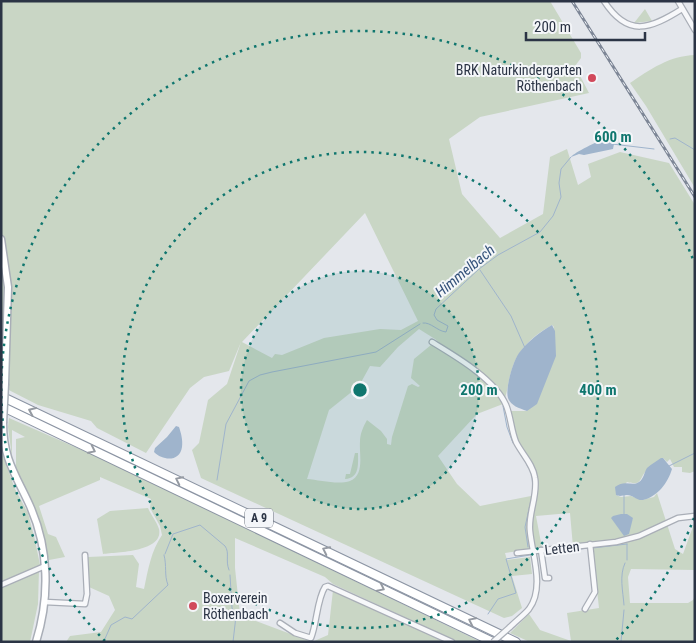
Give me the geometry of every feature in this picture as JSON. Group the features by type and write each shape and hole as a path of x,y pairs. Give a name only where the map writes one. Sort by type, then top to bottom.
{"highway":[{"name":"A 9","path":"1,396 516,642"},
{"name":"A 9","path":"1,406 493,642"}],"street":[{"path":"604,1 617,18 624,23 634,26 652,25 682,9"},
{"path":"678,1 695,30"},
{"path":"1,239 8,287 4,441 14,475 37,526 45,566 46,602 36,642"},
{"path":"432,342 455,356 492,385 506,405 514,436 529,462 535,479 536,492 529,525 533,551 517,553"},
{"name":"Letten","path":"493,642 528,609 534,597 536,579 533,551 628,539 678,518 695,516"},
{"path":"585,609 595,592 590,544"},
{"path":"541,550 545,578 549,578"},
{"path":"46,602 85,604 87,594 85,555"},
{"path":"1,584 45,566"},
{"path":"280,623 295,633 311,638 322,591 325,586 328,586 452,642"}],"green space":[{"path":"1,1 550,1 581,53 581,58 575,66 589,93 480,117 449,139 462,194 500,238 543,214 550,157 567,149 578,185 591,177 588,164 620,152 669,163 695,205 695,471 690,473 682,472 682,467 674,467 670,459 667,462 663,458 646,471 640,481 635,483 627,482 616,495 621,497 631,496 642,500 654,497 657,493 675,549 683,554 695,521 695,570 631,569 628,577 630,603 688,603 695,596 695,642 530,642 510,633 529,614 540,630 571,641 567,613 599,608 592,546 573,547 570,513 536,516 542,548 505,553 507,560 530,557 532,574 512,576 522,608 512,616 504,618 201,478 192,450 199,443 208,400 227,384 241,342 229,371 204,377 190,388 146,453 97,428 91,421 38,405 1,386","holes":["365,213 418,321 401,330 380,329 324,338 282,355 275,354 272,358 242,342","552,325 554,327 527,411 509,411 517,438 535,478 537,491 531,496 480,506 457,484 438,456 477,414 503,404 518,355 527,343","419,329 452,353 449,355 431,345 414,359 411,378 420,386 412,384 408,386 391,445 387,444 387,439 381,431 367,420 361,436 360,464 355,478 340,483 307,479 329,410 359,386 370,366 380,367 398,347","633,518 630,525 620,528 615,523"]},
{"path":"645,9 652,21 634,23"},
{"path":"695,55 695,188 630,83 653,68 669,61"},
{"path":"9,418 107,461 481,642 458,642 333,584 325,577 235,538 235,568 240,615 312,642 66,642 70,636 101,632 115,610 109,596 89,587 88,557 133,555 139,564 136,587 144,589 153,554 162,535 160,526 150,508 151,499 100,477 100,480 39,506 48,534 56,537 65,557 49,560 35,509 16,470 16,439 25,437 12,430 12,457 8,427"},
{"path":"1,451 15,489 28,513 40,565 1,582"},
{"path":"355,453 358,453 356,473 350,478 345,479 346,474 350,474"},
{"path":"148,508 159,529 159,537 147,546 138,549 103,554 97,519 110,511"},
{"path":"39,570 38,604 30,642 1,642 1,586"},
{"path":"333,590 447,642 312,642 328,635"}],"water":[{"path":"605,139 612,139 613,149 571,157 577,152"},
{"path":"552,325 555,331 556,356 537,404 527,411 518,408 509,401 507,394 514,362 522,349"},
{"path":"176,426 179,427 182,437 181,452 175,458 166,458 158,455 154,452 155,448"},
{"path":"661,458 672,469 665,484 657,493 643,500 629,495 616,495 615,487 625,483 634,484 639,482 647,468"},
{"path":"627,514 633,518 629,534 624,536 611,518"}],"waterway":[{"name":"Himmelbach","path":"670,139 675,138 695,150"},
{"name":"Himmelbach","path":"612,144 654,149"},
{"name":"Himmelbach","path":"423,323 446,332 448,326 437,320 434,315 436,309 479,269 498,255 540,232 553,216 561,197 559,183 561,169 571,157"},
{"path":"480,270 511,316 525,348"},
{"name":"Himmelbach","path":"217,480 226,424 249,381 260,375 272,372 376,352 420,324"},
{"path":"503,406 507,427 513,443"},
{"path":"669,466 695,453"},
{"path":"523,456 528,467"},
{"path":"528,547 525,527 533,491 532,474"},
{"path":"624,495 624,514"},
{"name":"Himmelbach","path":"165,554 173,534 200,525 225,546 229,570"},
{"path":"627,544 627,560"},
{"path":"593,548 627,544"},
{"path":"555,552 589,548"},
{"name":"Himmelbach","path":"100,642 104,641 111,625 125,617 132,619 168,585 164,555"},
{"path":"488,614 498,599 516,593 506,559 530,555"},
{"path":"624,605 622,578 625,563"},
{"name":"Himmelbach","path":"230,575 232,608 236,616 233,642"},
{"path":"621,642 624,610"}],"railway":[{"path":"572,1 695,197"}],"place":[{"name":"BRK Naturkindergarten Röthenbach","path":"592,78"},
{"name":"Boxerverein Röthenbach","path":"193,606"}]}
